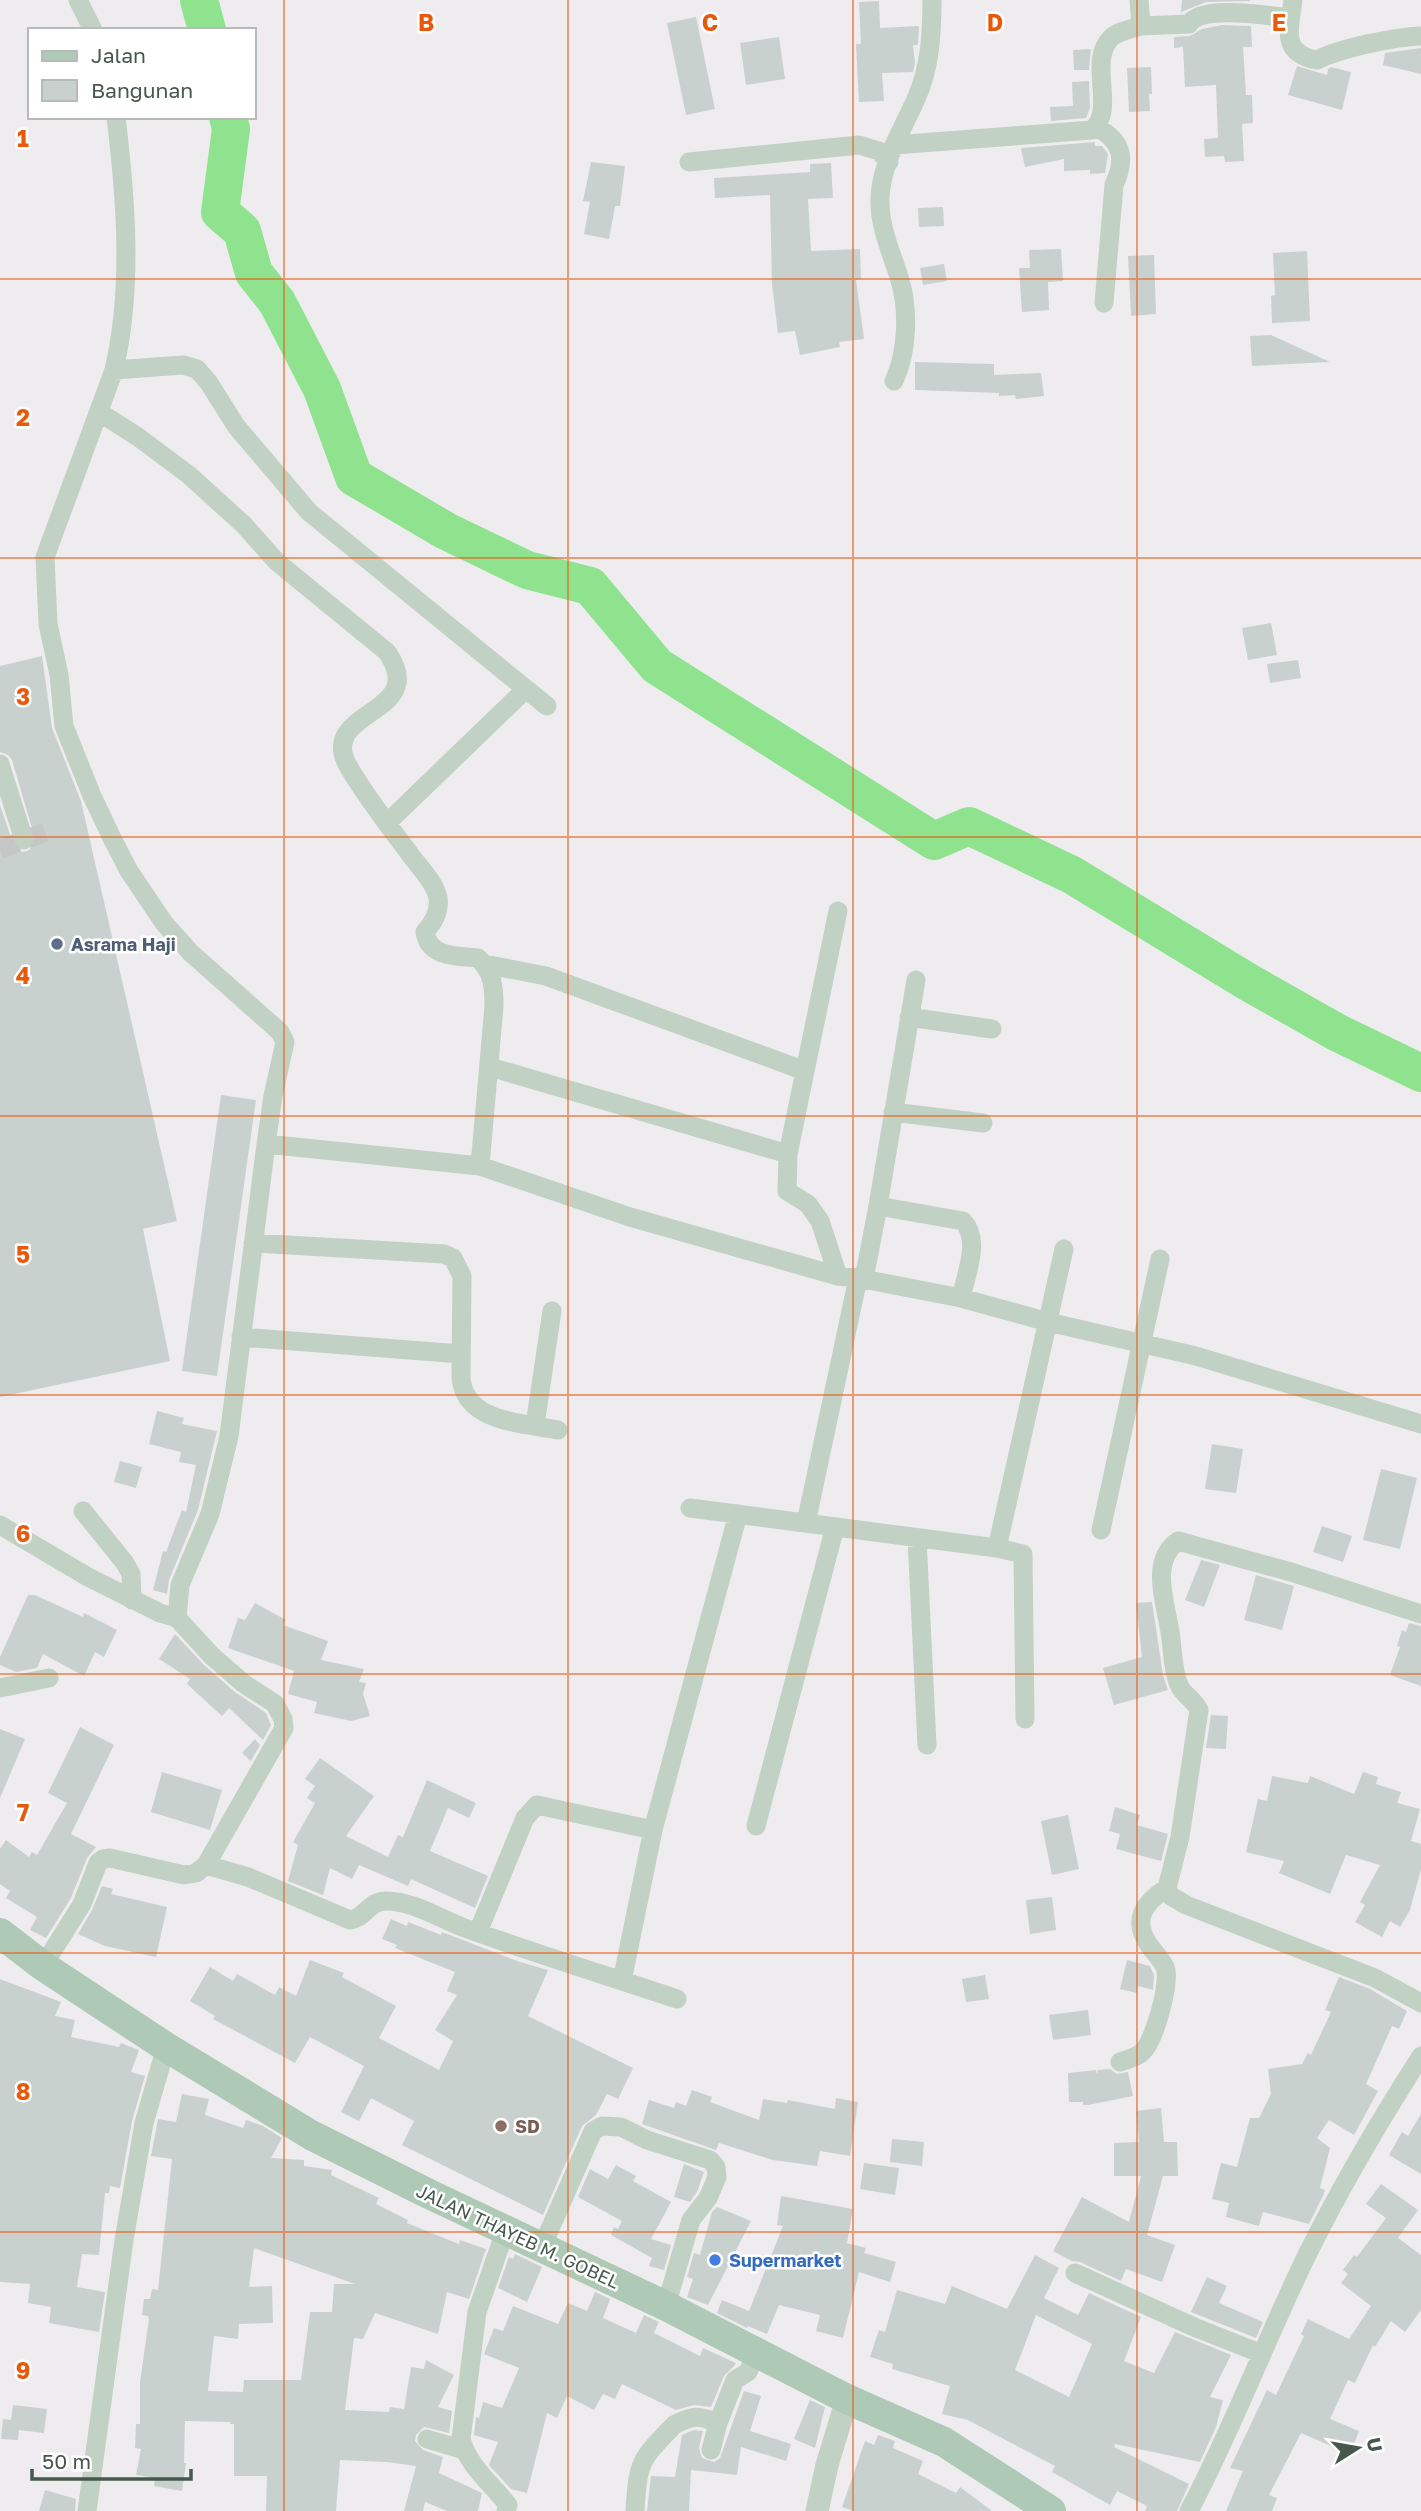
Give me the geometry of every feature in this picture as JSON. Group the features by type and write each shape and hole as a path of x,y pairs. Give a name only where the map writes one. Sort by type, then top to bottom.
{"main road":[{"name":"JALAN THAYEB M. GOBEL","path":"0,1933 43,1966 166,2047 311,2135 666,2306 847,2399 944,2442 1051,2511"}],"street":[{"path":"78,0 92,28"},
{"path":"894,381 903,360 904,304 880,202 882,183 891,154 927,70 932,0"},
{"path":"1139,0 1141,26"},
{"path":"689,162 859,145 891,154 1092,130 1096,127 1102,110 1101,50 1113,36 1141,26 1183,26 1189,24 1192,19 1211,12 1292,9 1288,29 1293,46 1299,54 1311,60 1409,36 1421,36"},
{"path":"116,119 123,178 125,245 119,348 114,370 45,557 48,624 64,726 112,838 129,871 164,923 191,953 283,1037 284,1052 273,1096 266,1144 229,1436 210,1514 180,1585 177,1618"},
{"path":"1096,127 1110,134 1121,154 1119,174 1114,185 1104,303"},
{"path":"114,370 183,365 197,369 236,426 309,512 547,706"},
{"path":"99,412 189,475 244,525 277,562 387,652 397,670 397,688 390,698 345,733 341,745 349,767 434,887 438,897 437,911 432,924 425,932 426,939 440,953 478,958 484,964 494,987 490,1067 480,1166"},
{"path":"387,822 526,689"},
{"path":"0,764 24,840"},
{"path":"838,911 788,1154 787,1191 808,1204 853,1278"},
{"path":"484,964 545,976 805,1071"},
{"path":"806,1523 853,1278 878,1206 916,980"},
{"path":"909,1017 992,1029"},
{"path":"490,1067 788,1154"},
{"path":"892,1112 983,1123"},
{"path":"266,1144 480,1166 630,1217 853,1278 961,1298 1048,1322 1196,1356 1421,1424"},
{"path":"878,1206 963,1221 970,1228 973,1242 961,1298"},
{"path":"253,1242 444,1254 453,1258 463,1276 461,1387 473,1404 492,1418 558,1430"},
{"path":"997,1548 1064,1249"},
{"path":"1101,1530 1160,1259"},
{"path":"535,1425 552,1311"},
{"path":"241,1337 461,1354"},
{"path":"690,1508 1023,1553 1025,1719"},
{"path":"83,1511 125,1563 132,1581 132,1600"},
{"path":"622,1981 653,1830 738,1514"},
{"path":"0,1525 88,1577 160,1614 177,1618 222,1665 275,1704 284,1725 206,1865 196,1873 184,1874 110,1858 103,1859 98,1863 82,1904 43,1966"},
{"path":"756,1826 835,1527"},
{"path":"916,1538 927,1745"},
{"path":"1421,1614 1178,1541 1170,1546 1166,1555 1161,1594 1169,1622 1180,1688 1199,1710 1180,1837 1167,1888 1171,1896 1186,1906 1363,1973 1421,2003"},
{"path":"0,1688 49,1678"},
{"path":"478,1932 525,1818 537,1805 653,1830"},
{"path":"206,1865 248,1877 350,1920 358,1919 375,1902 391,1901 677,1999"},
{"path":"1120,2062 1144,2051 1160,2011 1167,1975 1147,1942 1141,1926 1144,1906 1152,1897 1167,1888"},
{"path":"87,2511 124,2240 144,2123 166,2047"},
{"path":"1189,2511 1308,2255 1370,2139 1421,2056"},
{"path":"542,2247 593,2131 602,2126 621,2127 647,2140 710,2160 716,2167 717,2177 708,2198 691,2220 666,2306"},
{"path":"506,2230 477,2312 468,2392 461,2427 464,2450 474,2467 509,2509"},
{"path":"1075,2273 1194,2328 1262,2354"},
{"path":"711,2451 718,2423 735,2380 748,2372 756,2354"},
{"path":"817,2511 827,2465 847,2399"},
{"path":"635,2511 640,2465 671,2427 696,2416 718,2423"},
{"path":"427,2439 464,2450"}],"building":[{"path":"1182,0 1250,1 1206,2 1181,12"},
{"path":"879,1 880,28 919,26 918,45 913,45 915,63 913,72 882,73 884,101 859,102 856,44 861,44 859,2"},
{"path":"696,17 715,109 686,115 667,23"},
{"path":"1222,25 1251,26 1252,47 1243,47 1246,95 1252,95 1253,123 1242,124 1244,161 1225,162 1224,156 1205,157 1204,139 1218,138 1216,85 1185,87 1183,47 1174,48 1174,37 1190,36 1202,29"},
{"path":"779,37 785,79 746,85 740,43"},
{"path":"1421,48 1421,74 1383,65 1385,53"},
{"path":"1091,49 1089,70 1074,70 1073,50"},
{"path":"1297,66 1327,75 1331,67 1351,72 1342,110 1288,95"},
{"path":"1151,67 1150,111 1129,112 1127,68"},
{"path":"1089,81 1090,108 1086,118 1051,121 1050,107 1073,106 1072,82"},
{"path":"1095,142 1095,146 1102,146 1108,154 1105,173 1090,174 1090,170 1064,171 1064,159 1025,167 1021,148"},
{"path":"591,162 625,166 620,206 615,206 609,239 584,234 590,202 583,201"},
{"path":"831,163 833,198 808,199 811,251 860,249 861,279 856,280 864,339 839,342 840,347 800,355 795,331 778,333 772,284 770,195 715,198 714,178 810,172 810,164"},
{"path":"943,207 944,226 919,227 918,208"},
{"path":"1061,249 1063,281 1048,282 1049,310 1022,312 1019,268 1030,268 1029,250"},
{"path":"1307,251 1310,321 1272,323 1271,296 1275,295 1273,253"},
{"path":"1154,255 1156,314 1131,316 1128,256"},
{"path":"944,264 947,281 923,285 920,268"},
{"path":"1271,335 1330,362 1252,366 1250,336"},
{"path":"915,362 994,364 994,375 1041,373 1044,396 1016,399 1015,395 999,396 999,393 915,390"},
{"path":"1271,623 1277,655 1248,660 1242,628"},
{"name":"Asrama Haji","path":"42,656 52,728 81,801 177,1221 143,1229 170,1361 0,1397 0,805 15,849 28,851 36,842 12,760 0,752 0,666"},
{"path":"1298,660 1301,678 1270,683 1267,664"},
{"path":"221,1095 256,1100 217,1376 182,1371"},
{"path":"157,1411 184,1418 182,1424 217,1431 198,1510 169,1580 167,1594 153,1590 163,1551 166,1552 182,1510 186,1512 196,1465 179,1462 181,1452 149,1444"},
{"path":"1212,1444 1243,1449 1236,1493 1205,1489"},
{"path":"120,1461 142,1467 136,1488 114,1482"},
{"path":"1381,1469 1417,1478 1400,1549 1363,1540"},
{"path":"1322,1526 1352,1536 1343,1562 1313,1552"},
{"path":"1201,1560 1220,1565 1204,1607 1185,1600"},
{"path":"1256,1575 1294,1586 1282,1630 1244,1620"},
{"path":"28,1595 35,1595 83,1617 84,1613 117,1630 104,1657 95,1652 84,1676 43,1654 37,1668 16,1672 0,1665 0,1657"},
{"path":"1152,1602 1163,1675 1168,1690 1114,1705 1103,1668 1142,1657 1136,1603"},
{"path":"255,1603 286,1620 283,1625 328,1641 321,1660 364,1669 359,1682 366,1683 363,1694 370,1716 351,1721 314,1713 317,1702 288,1694 294,1671 228,1648 238,1618 245,1620"},
{"path":"1409,1623 1421,1626 1421,1686 1390,1675 1400,1647 1397,1646 1402,1630 1406,1632"},
{"path":"175,1634 204,1665 235,1692 266,1713 271,1725 263,1740 229,1708 222,1716 187,1684 190,1679 159,1659"},
{"path":"1211,1715 1228,1716 1226,1749 1206,1748"},
{"path":"80,1727 114,1745 71,1834 96,1847 87,1858 71,1898 46,1938 30,1930 37,1917 6,1898 10,1891 0,1884 0,1849 6,1840 29,1857 32,1852 37,1855 67,1803 48,1793"},
{"path":"0,1729 25,1739 0,1798"},
{"path":"255,1739 260,1745 251,1761 242,1753"},
{"path":"320,1758 374,1796 346,1836 388,1857 398,1835 403,1837 427,1780 476,1803 469,1818 448,1808 430,1851 488,1876 475,1908 411,1879 408,1886 359,1865 352,1879 330,1868 323,1895 288,1881 298,1845 293,1842 315,1803 307,1798 315,1786 305,1779"},
{"path":"162,1772 222,1790 210,1830 151,1812"},
{"path":"1363,1772 1378,1777 1376,1784 1401,1792 1397,1803 1420,1809 1411,1841 1421,1844 1421,1869 1410,1910 1400,1927 1390,1921 1382,1937 1355,1922 1365,1905 1360,1902 1380,1865 1346,1855 1330,1894 1279,1873 1284,1861 1246,1852 1258,1799 1267,1801 1272,1776 1308,1783 1310,1776 1354,1794"},
{"path":"1115,1807 1140,1815 1137,1825 1168,1834 1161,1861 1116,1849 1120,1834 1109,1831"},
{"path":"1068,1815 1079,1869 1052,1875 1041,1821"},
{"path":"102,1886 113,1889 111,1894 167,1907 156,1957 105,1946 78,1934"},
{"path":"1052,1897 1056,1930 1030,1934 1026,1900"},
{"path":"391,1919 407,1926 408,1922 441,1935 442,1932 548,1970 528,2016 633,2068 618,2099 607,2094 596,2115 582,2126 543,2215 402,2145 414,2121 371,2098 359,2121 341,2112 364,2066 310,2037 295,2063 213,2019 215,2016 190,2001 210,1967 233,1981 237,1974 275,1995 279,1987 296,1996 310,1960 344,1973 342,1977 396,2006 379,2038 439,2070 453,2041 435,2030 457,1995 447,1991 455,1972 395,1948 397,1945 382,1939"},
{"path":"1127,1960 1150,1966 1154,1975 1153,1990 1138,1986 1137,1993 1120,1989"},
{"path":"985,1975 989,1999 966,2002 962,1979"},
{"path":"1339,1977 1370,1989 1407,2011 1399,2029 1392,2026 1366,2084 1378,2091 1354,2135 1329,2120 1317,2138 1330,2148 1320,2188 1325,2190 1309,2224 1263,2212 1259,2226 1226,2217 1229,2203 1212,2199 1221,2163 1237,2167 1250,2118 1259,2118 1271,2094 1268,2069 1302,2064 1308,2053 1311,2055 1331,2012 1325,2010"},
{"path":"0,1979 61,2002 55,2016 75,2020 71,2037 119,2047 121,2043 139,2050 131,2072 145,2076 132,2121 120,2188 110,2186 109,2193 105,2193 99,2255 82,2254 77,2287 105,2292 99,2332 49,2323 51,2307 28,2303 30,2284 0,2282"},
{"path":"1088,2010 1091,2035 1053,2040 1049,2015"},
{"path":"1110,2069 1117,2074 1128,2072 1133,2096 1088,2105 1083,2105 1083,2102 1069,2102 1068,2073 1096,2070 1097,2074 1098,2070"},
{"path":"692,2090 712,2097 710,2102 759,2120 763,2099 787,2103 788,2100 835,2109 836,2098 858,2102 850,2156 820,2151 817,2166 773,2160 719,2143 716,2150 642,2124 649,2100 674,2108 676,2102 686,2106"},
{"path":"182,2094 209,2099 205,2115 243,2128 246,2120 263,2126 282,2138 271,2158 304,2160 304,2166 332,2170 331,2175 379,2198 376,2204 408,2220 407,2223 459,2244 460,2240 486,2249 469,2299 447,2292 438,2334 375,2313 363,2339 354,2338 345,2410 389,2412 390,2407 404,2409 411,2367 424,2369 426,2360 454,2375 438,2407 452,2411 449,2433 424,2427 416,2435 415,2441 423,2450 443,2457 439,2473 482,2493 478,2511 447,2511 425,2502 423,2511 404,2511 416,2466 340,2460 336,2511 266,2511 267,2476 234,2476 234,2424 230,2422 185,2421 186,2463 182,2491 154,2486 155,2478 136,2475 141,2449 135,2448 136,2424 140,2424 140,2382 149,2319 148,2316 142,2315 144,2299 150,2299 152,2289 158,2290 172,2159 151,2156 158,2119 176,2122","holes":["254,2248 355,2284 334,2284 332,2312 310,2312 301,2380 244,2380 243,2392 208,2391 214,2336 238,2339 239,2324 273,2323 272,2286 249,2287"]},
{"path":"1161,2108 1164,2142 1177,2142 1178,2176 1163,2176 1147,2235 1175,2245 1162,2282 1126,2269 1121,2281 1053,2251 1082,2197 1129,2222 1141,2176 1114,2176 1114,2143 1139,2142 1136,2111"},
{"path":"1421,2114 1421,2174 1389,2155 1402,2132 1408,2136"},
{"path":"892,2139 924,2142 922,2166 890,2162"},
{"path":"864,2163 899,2168 895,2195 860,2189"},
{"path":"684,2164 704,2172 697,2192 690,2202 674,2197"},
{"path":"616,2165 636,2176 633,2181 671,2202 651,2239 671,2245 664,2270 649,2266 652,2258 611,2235 614,2227 618,2229 622,2221 578,2197 590,2169 608,2179"},
{"path":"1381,2184 1418,2210 1398,2238 1421,2255 1421,2310 1405,2332 1391,2321 1375,2347 1373,2345 1355,2383 1348,2380 1330,2419 1359,2431 1350,2454 1301,2433 1269,2495 1277,2498 1272,2511 1226,2511 1243,2471 1230,2468 1267,2390 1276,2395 1304,2336 1301,2334 1308,2319 1349,2339 1371,2306 1341,2283 1348,2274 1343,2270 1354,2255 1357,2257 1386,2218 1366,2204"},
{"path":"781,2196 853,2209 847,2243 866,2248 864,2253 896,2262 890,2282 859,2272 843,2338 816,2331 820,2315 779,2305 767,2334 748,2326 747,2328 717,2313 722,2300 749,2311 783,2226 777,2225"},
{"name":"Supermarket","path":"717,2207 751,2221 708,2305 687,2297 693,2279 687,2277 694,2253 700,2255 712,2212"},
{"path":"515,2254 542,2267 527,2302 498,2288 509,2257 513,2259"},
{"path":"1035,2255 1059,2268 1044,2298 1078,2315 1089,2293 1141,2317 1124,2361 1154,2373 1175,2332 1246,2361 1231,2355 1210,2397 1223,2400 1216,2427 1200,2462 1115,2444 1114,2447 1189,2484 1177,2511 1145,2511 1147,2506 1117,2491 1110,2505 1052,2472 1055,2466 968,2420 942,2414 950,2386 892,2369 893,2364 870,2357 879,2330 885,2332 897,2290 945,2304 952,2286 1007,2309","holes":["1036,2315 1092,2344 1069,2397 1015,2370"]},
{"path":"1207,2277 1227,2286 1219,2303 1263,2322 1256,2338 1191,2312"},
{"path":"595,2292 610,2299 603,2318 636,2333 644,2315 659,2322 654,2333 700,2356 703,2348 736,2363 724,2376 711,2407 694,2405 676,2410 622,2384 615,2399 603,2394 594,2410 567,2396 557,2418 547,2413 527,2493 511,2489 489,2465 498,2442 474,2435 476,2417 479,2418 483,2402 502,2408 519,2368 484,2354 494,2328 503,2331 513,2306 558,2324 568,2303 587,2311"},
{"path":"744,2391 761,2396 750,2431 791,2444 786,2461 741,2447 737,2475 691,2470 689,2511 647,2511 651,2476 675,2477 682,2435 694,2430 703,2431 699,2448 702,2458 714,2462 720,2458"},
{"path":"810,2400 825,2407 815,2448 794,2439"},
{"path":"13,2405 47,2409 44,2433 19,2430 18,2440 1,2439 3,2419 11,2420"},
{"path":"878,2435 895,2441 893,2448 923,2461 918,2474 956,2493 960,2487 992,2511 853,2511 842,2507 865,2441 874,2445"},
{"path":"45,2490 76,2499 75,2511 39,2511"}],"waterway":[{"path":"199,0 206,28"},
{"path":"228,119 231,129 220,212 242,231 254,273 277,302 322,389 354,477 446,531 527,570 590,586 657,666 934,841 969,826 1072,875 1248,982 1338,1033 1421,1073"}],"tunnel":[{"path":"0,849 52,830"}],"place":[{"name":"Asrama Haji","path":"57,944"},
{"name":"SD","path":"501,2126"},
{"name":"Supermarket","path":"715,2260"}]}
